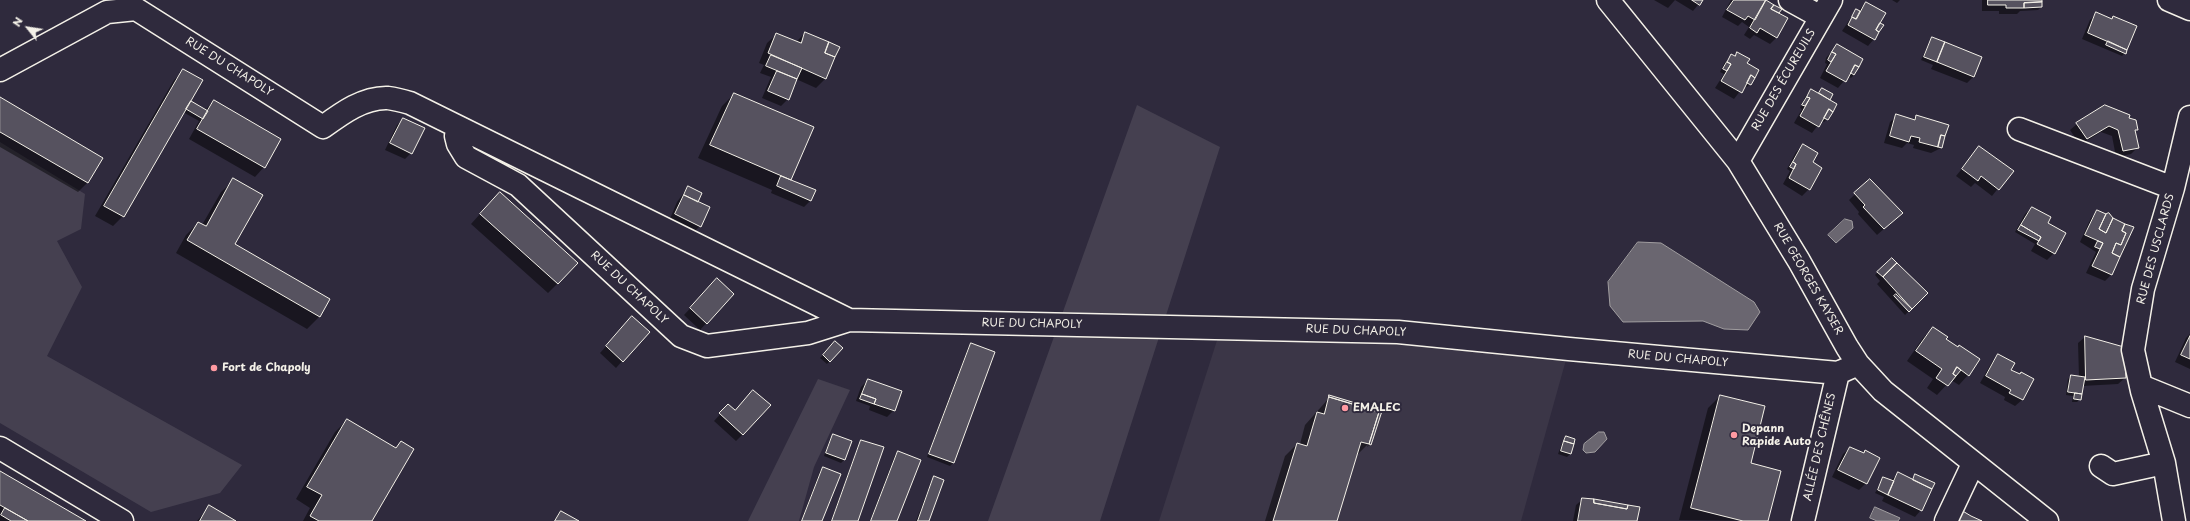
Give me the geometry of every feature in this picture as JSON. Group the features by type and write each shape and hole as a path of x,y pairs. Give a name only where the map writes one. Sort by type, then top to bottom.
{"street":[{"name":"RUE GEORGES KAYSER","path":"1608,0 1738,161 1799,261 1847,348 1858,364 1884,391 1973,464 2047,521"},
{"path":"1790,0 1826,9"},
{"path":"2169,0 2190,9"},
{"name":"RUE DU CHAPOLY","path":"0,70 107,12 136,9 323,127 342,114 364,102 388,98 410,103 849,320"},
{"name":"RUE DES ÉCUREUILS","path":"1738,161 1826,9"},
{"name":"RUE DES USCLARDS","path":"2174,521 2164,463 2141,386 2133,350 2142,296 2173,188 2190,117"},
{"name":"RUE DU CHAPOLY","path":"458,126 457,140 466,157 518,185 681,336 707,346 808,333 849,320 1398,332 1569,350 1838,373 1858,364"},
{"path":"2019,128 2173,188"},
{"name":"ALLÉE DES CHÊNES","path":"1803,521 1838,373"},
{"path":"2141,386 2190,406"},
{"path":"0,448 122,521"},
{"path":"2101,466 2113,474 2164,463"},
{"path":"1946,521 1973,464"}],"shaded area":[{"path":"1137,105 1220,147 1100,521 988,521"},
{"path":"0,142 85,194 81,229 57,241 82,287 47,356 242,465 220,493 151,512 0,423"},
{"path":"1845,219 1852,221 1853,228 1836,243 1828,235"},
{"path":"1638,242 1661,243 1754,302 1760,312 1748,330 1724,329 1703,321 1623,322 1610,306 1608,282"},
{"path":"1221,328 1569,349 1521,521 1159,521"},
{"path":"818,379 850,390 814,467 799,521 748,521"},
{"path":"1599,432 1604,432 1607,439 1595,452 1586,453 1583,450 1584,444"},
{"path":"1875,507 1900,518 1898,521 1877,521 1870,518"}],"building":[{"path":"1692,0 1703,0 1700,5"},
{"path":"1734,0 1766,0 1755,20 1748,16 1745,20 1727,10"},
{"path":"1766,0 1774,5 1771,9 1788,18 1777,38 1760,28 1757,33 1750,28"},
{"path":"1988,0 2042,0 2042,2 2024,3 2024,8 2006,8 2006,5 1988,5"},
{"path":"1866,2 1886,13 1876,30 1879,32 1875,40 1848,25 1852,17 1856,19"},
{"path":"2042,2 2042,7 2024,8 2024,3"},
{"path":"1774,5 1782,9 1779,13 1771,9"},
{"path":"1856,9 1860,11 1856,19 1852,17"},
{"path":"2096,12 2112,19 2113,16 2137,26 2127,50 2088,33"},
{"path":"1880,23 1884,25 1879,32 1876,30"},
{"path":"805,32 829,42 825,53 835,57 826,79 768,53 776,33 801,43"},
{"path":"1932,37 1945,42 1937,62 1924,57"},
{"path":"2108,41 2127,50 2126,54 2106,45"},
{"path":"829,42 840,47 835,57 825,53"},
{"path":"1945,42 1982,57 1974,77 1937,62"},
{"path":"1837,44 1863,59 1859,67 1855,65 1846,82 1826,71 1836,54 1832,52"},
{"path":"1737,52 1750,59 1747,63 1759,70 1755,78 1751,75 1742,93 1721,81 1731,64 1727,62 1731,54 1735,56"},
{"path":"1832,52 1836,54 1831,62 1828,60"},
{"path":"771,55 802,68 797,79 766,66"},
{"path":"1727,62 1731,64 1727,71 1723,69"},
{"path":"1855,65 1859,67 1854,75 1851,73"},
{"path":"183,69 203,80 124,217 104,206"},
{"path":"777,71 797,79 789,100 768,91"},
{"path":"1751,75 1755,78 1751,85 1747,83"},
{"path":"1822,88 1833,94 1830,100 1819,93"},
{"path":"1811,89 1837,104 1833,112 1829,109 1819,127 1800,116 1810,98 1807,97"},
{"path":"734,93 814,127 791,180 710,145"},
{"path":"0,97 103,158 88,183 0,132"},
{"path":"1807,97 1810,98 1805,106 1802,105"},
{"path":"214,100 281,139 265,168 197,129"},
{"path":"191,101 208,111 203,119 186,109"},
{"path":"2105,105 2130,115 2129,118 2136,120 2138,130 2135,130 2139,148 2123,151 2118,130 2109,126 2087,139 2076,123"},
{"path":"1829,109 1833,112 1828,120 1824,118"},
{"path":"1896,114 1915,120 1916,115 1949,125 1945,136 1941,135 1938,147 1919,142 1920,138 1911,136 1909,142 1890,136"},
{"path":"403,118 425,128 412,154 390,143"},
{"path":"1941,135 1945,136 1942,148 1938,147"},
{"path":"1803,144 1818,153 1813,162 1822,168 1810,190 1789,178 1796,164 1793,162"},
{"path":"1979,146 2014,171 1999,190 1981,176 1978,181 1962,169"},
{"path":"1793,162 1796,164 1794,169 1790,167"},
{"path":"781,176 816,190 811,201 777,186"},
{"path":"233,178 263,195 235,244 330,299 320,317 187,240 198,222 206,226"},
{"path":"1870,179 1903,213 1884,229 1863,207 1865,205 1854,193"},
{"path":"688,186 702,193 698,202 684,195"},
{"path":"500,192 578,263 558,284 480,214"},
{"path":"684,195 710,207 701,227 675,214"},
{"path":"2032,207 2051,217 2048,223 2066,233 2055,254 2037,244 2041,237 2021,225"},
{"path":"2097,210 2106,214 2099,229 2106,233 2113,218 2125,224 2122,231 2126,233 2121,245 2116,243 2112,253 2120,257 2112,275 2092,266 2103,243 2085,235"},
{"path":"2109,213 2113,218 2106,233 2099,229 2106,214"},
{"path":"2125,224 2134,227 2120,257 2112,253 2116,243 2121,245 2126,233 2122,231"},
{"path":"2021,225 2041,237 2039,241 2018,230"},
{"path":"2098,241 2103,243 2100,249 2095,247"},
{"path":"1892,258 1897,263 1883,277 1877,272"},
{"path":"1897,263 1928,293 1912,309 1883,277"},
{"path":"717,278 734,294 707,324 690,308"},
{"path":"1896,294 1912,309 1909,312 1894,296"},
{"path":"632,316 650,332 623,362 606,346"},
{"path":"1933,327 1948,337 1946,339 1958,347 1959,345 1980,359 1969,376 1957,367 1953,374 1956,376 1948,386 1936,378 1942,369 1916,351"},
{"path":"2085,336 2124,347 2126,378 2086,380"},
{"path":"2190,336 2190,359 2181,355"},
{"path":"835,341 843,348 830,362 823,355"},
{"path":"971,343 995,352 954,463 929,454"},
{"path":"1998,354 2015,363 2011,370 2020,374 2021,372 2034,379 2023,400 2009,393 2011,390 1986,376"},
{"path":"1957,367 1961,370 1956,376 1953,374"},
{"path":"2071,375 2085,377 2082,394 2068,392"},
{"path":"868,379 902,391 895,411 874,404 876,399 862,394"},
{"path":"753,390 771,405 743,435 719,413 728,404 735,410"},
{"path":"2075,393 2082,394 2081,400 2074,399"},
{"path":"862,394 876,399 874,404 860,399"},
{"path":"1329,395 1382,411 1371,445 1369,444 1379,412 1329,397"},
{"name":"Depann Rapide Auto","path":"1720,395 1765,406 1751,463 1781,471 1768,521 1743,521 1691,508"},
{"path":"1329,397 1379,412 1369,444 1361,442 1337,521 1273,521 1297,443 1307,446 1317,412 1324,414"},
{"path":"347,419 396,448 401,441 414,449 372,521 319,521 310,516 322,495 307,487"},
{"path":"833,434 852,441 845,460 826,453"},
{"path":"1566,436 1575,439 1574,444 1564,441"},
{"path":"861,440 884,447 858,521 832,521"},
{"path":"1564,441 1574,444 1571,454 1561,451"},
{"path":"1850,447 1864,453 1865,450 1880,458 1867,484 1838,470"},
{"path":"898,451 921,460 897,521 871,521"},
{"path":"823,467 841,474 822,521 802,521"},
{"path":"0,471 86,521 28,521 0,505"},
{"path":"1898,472 1932,489 1922,511 1888,495"},
{"path":"1915,474 1935,483 1932,489 1913,480"},
{"path":"934,476 944,480 929,521 918,521"},
{"path":"1883,477 1894,481 1888,495 1878,490"},
{"path":"1582,498 1594,499 1594,503 1627,509 1628,505 1640,507 1637,521 1578,521"},
{"path":"1594,499 1628,505 1627,509 1594,503"},
{"path":"209,505 236,521 200,521"},
{"path":"5,508 28,521 11,521 1,515"},
{"path":"1961,510 1971,516 1982,521 1956,521"},
{"path":"561,511 579,521 555,521"}],"place":[{"name":"Fort de Chapoly","path":"214,368"},
{"name":"EMALEC","path":"1345,408"},
{"name":"Depann Rapide Auto","path":"1734,435"}]}
